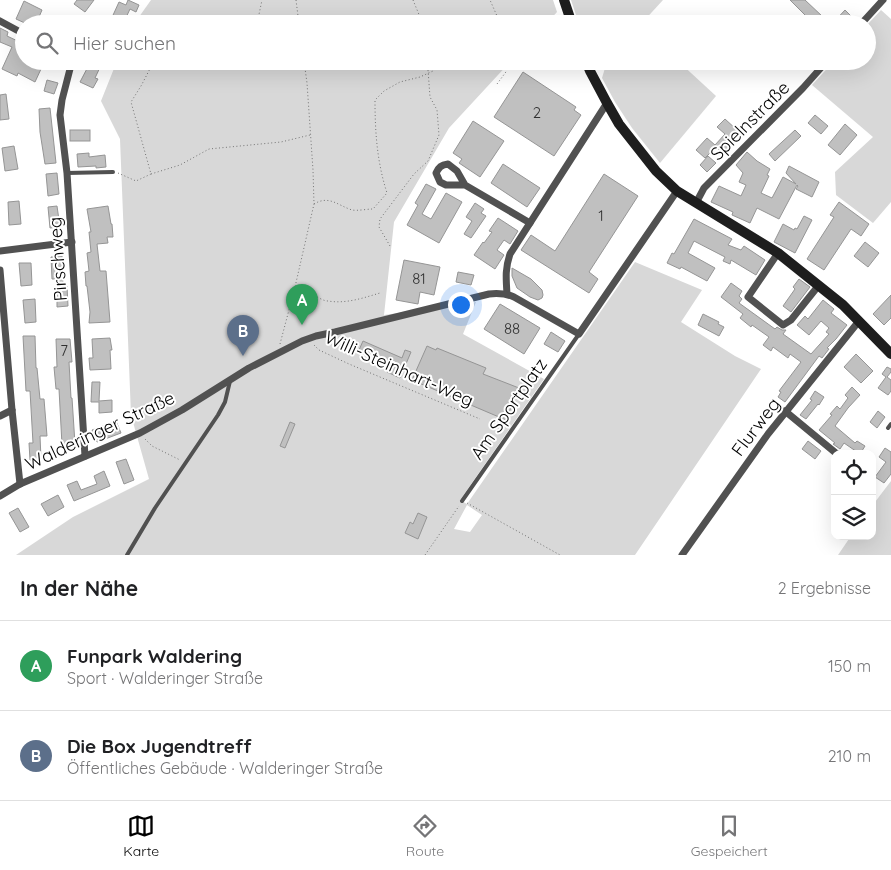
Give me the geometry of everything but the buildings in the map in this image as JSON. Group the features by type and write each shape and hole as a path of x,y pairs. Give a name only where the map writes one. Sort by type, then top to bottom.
{"main road":[{"path":"564,0 569,15"},
{"path":"590,70 620,124 656,171 677,191 778,253 843,305 891,354"}],"street":[{"path":"869,15 883,0"},
{"path":"0,22 15,30"},
{"name":"Pirschweg","path":"70,70 60,115 67,173 85,456"},
{"name":"Spielnstraße","path":"696,204 704,188 819,70"},
{"path":"607,103 510,254 505,275 508,294 579,334 677,191"},
{"path":"466,185 530,223"},
{"path":"0,251 72,242"},
{"path":"778,253 748,297 777,321 784,325 791,320 819,285"},
{"path":"0,270 2,332 20,484"},
{"name":"Walderinger Straße","path":"0,496 20,484 140,433 182,410 249,368 308,339 489,294 508,294"},
{"name":"Flurweg","path":"682,555 785,411 859,320"},
{"path":"0,416 12,410"},
{"path":"785,411 832,450"}],"lane":[{"path":"67,173 112,172"},
{"name":"Am Sportplatz","path":"462,501 579,334"},
{"path":"127,555 154,508 225,402 230,381"},
{"path":"888,428 891,424"}],"path":[{"path":"259,15 262,0"},
{"path":"296,0 298,15"},
{"path":"413,0 419,15"},
{"path":"490,0 498,15"},
{"path":"149,70 131,102 151,174"},
{"path":"277,354 314,204 305,70"},
{"path":"390,246 379,227 380,219 414,174 428,161 439,135 437,110 430,97 427,70"},
{"path":"314,204 326,200 354,210 373,209 387,193 380,165 375,129 374,100 384,91 400,82 420,77 434,70"},
{"path":"497,84 507,70"},
{"path":"112,172 136,181 180,164 209,149 281,142 310,135"},
{"path":"295,287 326,301 357,300 380,293"},
{"name":"Willi-Steinhart-Weg","path":"308,339 319,350 349,364 480,419"},
{"path":"140,433 152,446 186,462"},
{"path":"425,555 462,501 560,555"}],"shaded area":[{"path":"151,0 553,0 557,12 554,15 140,15"},
{"path":"571,0 663,0 649,15 576,15"},
{"path":"881,10 891,19 891,202 873,223 836,195 835,172 873,137 812,85 826,70 876,70 876,15"},
{"path":"113,70 503,70 449,128 394,222 384,315 476,302 463,334 544,379 460,500 467,504 635,262 702,290 681,322 735,356 761,369 635,555 16,555 73,517 149,479 131,415 120,139 101,101","holes":["467,505 482,515 470,532 454,529"]},
{"path":"604,70 688,70 716,96 660,163 632,128 602,78"},
{"path":"891,481 891,555 838,555 848,540 876,540 876,501"}],"place":[{"name":"Funpark Waldering","path":"302,325"},
{"name":"Die Box Jugendtreff","path":"243,356"}]}
